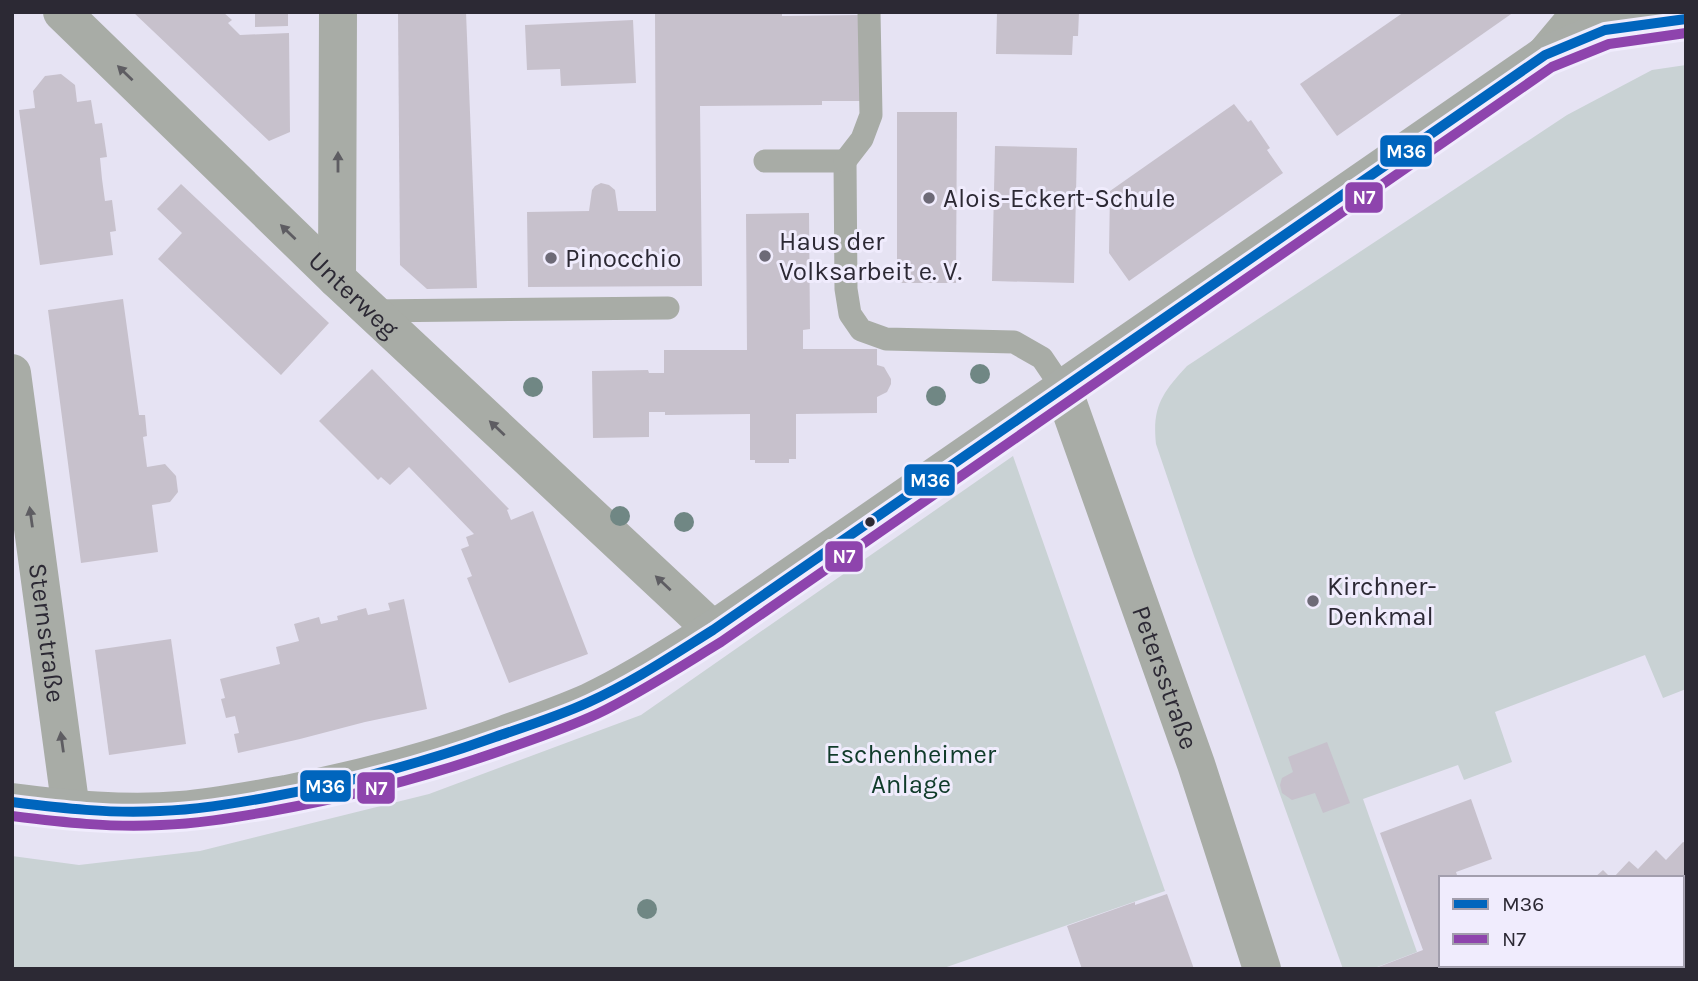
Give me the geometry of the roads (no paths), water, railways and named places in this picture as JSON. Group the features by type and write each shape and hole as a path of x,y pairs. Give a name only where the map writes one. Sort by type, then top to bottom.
{"main road":[{"path":"12,802 71,810 124,811 180,810 249,800 398,769 471,747 589,702 713,630 1545,55 1605,30 1686,19"}],"street":[{"name":"Unterweg","path":"62,12 337,279 713,630"},
{"path":"337,279 338,12"},
{"path":"1545,55 1581,12"},
{"name":"Sternstraße","path":"12,373 71,810"},
{"name":"Petersstraße","path":"1063,388 1196,764 1262,969"}],"lane":[{"path":"869,12 871,115 862,139 845,162 846,289 850,314 861,330 886,338 1014,342 1042,358 1063,388"},
{"path":"765,161 845,162"},
{"path":"371,311 668,308"}],"place":[{"name":"Alois-Eckert-Schule","path":"929,198"},
{"name":"Haus der Volksarbeit e. V.","path":"765,256"},
{"name":"Pinocchio","path":"551,258"},
{"name":"Kirchner- Denkmal","path":"1313,601"}],"park label":[{"name":"Eschenheimer Anlage","path":"911,769"}]}
